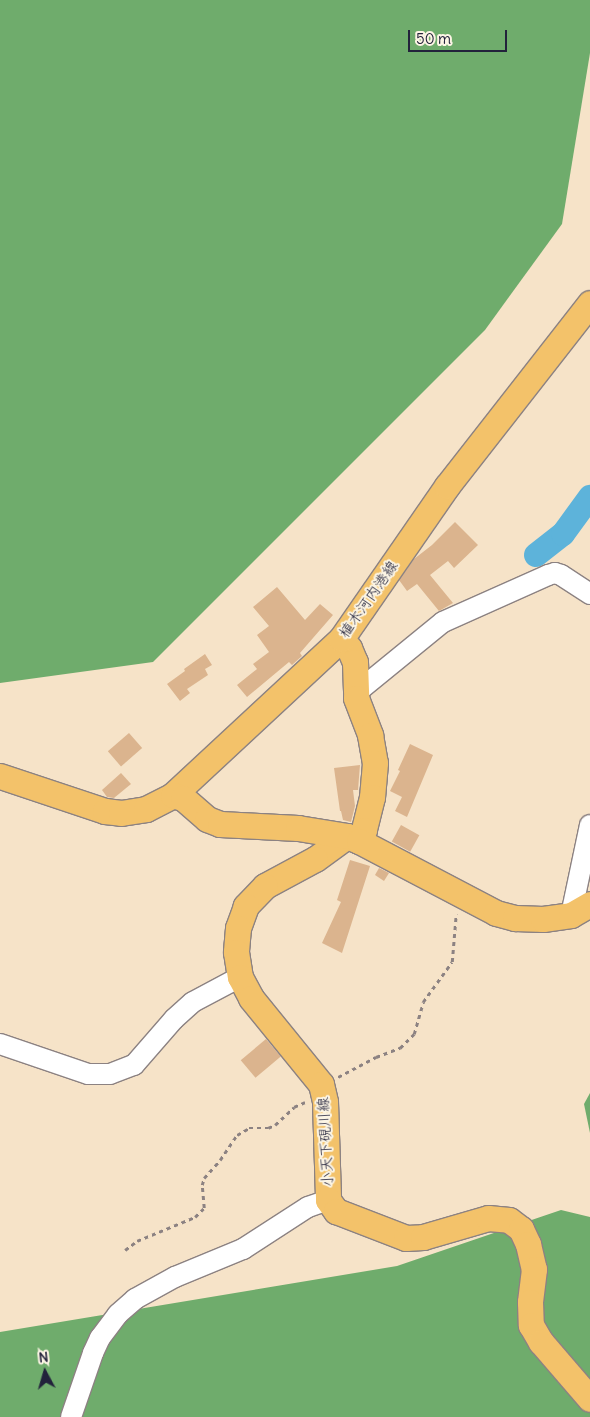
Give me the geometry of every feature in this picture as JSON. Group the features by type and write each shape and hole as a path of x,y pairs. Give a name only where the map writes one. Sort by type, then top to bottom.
{"main road":[{"name":"植木河内港線","path":"0,776 105,811 121,813 146,809 173,795 341,639 447,486 590,303"},
{"path":"341,639 355,662 356,698 370,735 375,763 372,797 364,830 353,838"},
{"path":"173,795 183,798 207,819 220,824 298,828 353,838 496,913 515,918 543,919 581,909"},
{"name":"小天下硯川線","path":"353,838 265,886 246,906 238,928 236,952 240,977 251,998 320,1084 324,1100 328,1200 336,1211 406,1238 423,1236 488,1218 509,1220 521,1229 528,1244 534,1268 530,1302 531,1325 541,1342 590,1399"}],"street":[{"path":"356,690 362,688 443,622 548,574 555,573 561,575 590,594"},
{"path":"581,909 590,825"},
{"path":"0,1044 88,1074 110,1074 134,1065 174,1019 193,1002 240,977"},
{"path":"71,1417 100,1338 118,1314 135,1299 175,1277 242,1249 308,1207 328,1200"}],"path":[{"path":"336,1077 376,1057 400,1048 414,1034 423,1002 452,962 460,895"},
{"path":"125,1250 138,1240 185,1222 204,1208 205,1202 202,1185 204,1178 220,1160 237,1135 249,1128 268,1128 275,1125 294,1107 303,1103 324,1100"}],"green space":[{"path":"0,0 590,0 590,53 562,224 485,330 153,662 0,683"},
{"path":"590,1093 590,1133 584,1104"},
{"path":"561,1210 590,1217 590,1417 0,1417 0,1332 397,1266"}],"building":[{"path":"455,522 478,545 454,568 448,561 430,575 453,603 439,611 417,584 407,591 399,580 414,559 432,545"},
{"path":"277,587 305,620 320,604 333,615 300,653 302,656 292,665 289,662 247,697 237,685 257,669 253,664 269,652 257,635 269,626 253,607"},
{"path":"205,654 212,665 205,669 208,675 187,689 190,693 180,701 167,684"},
{"path":"129,733 142,748 121,766 108,751"},
{"path":"410,744 433,755 407,817 395,811 402,797 390,791"},
{"path":"360,765 358,790 353,790 355,806 351,822 343,820 340,811 334,768"},
{"path":"121,773 131,784 114,798 107,797 102,790"},
{"path":"401,825 419,835 410,852 392,842"},
{"path":"350,860 370,866 342,953 322,943 341,902 337,900"},
{"path":"379,868 389,873 384,881 375,875"},
{"path":"266,1039 281,1057 256,1078 241,1060"}],"waterway":[{"path":"536,555 563,534 590,497"}]}
